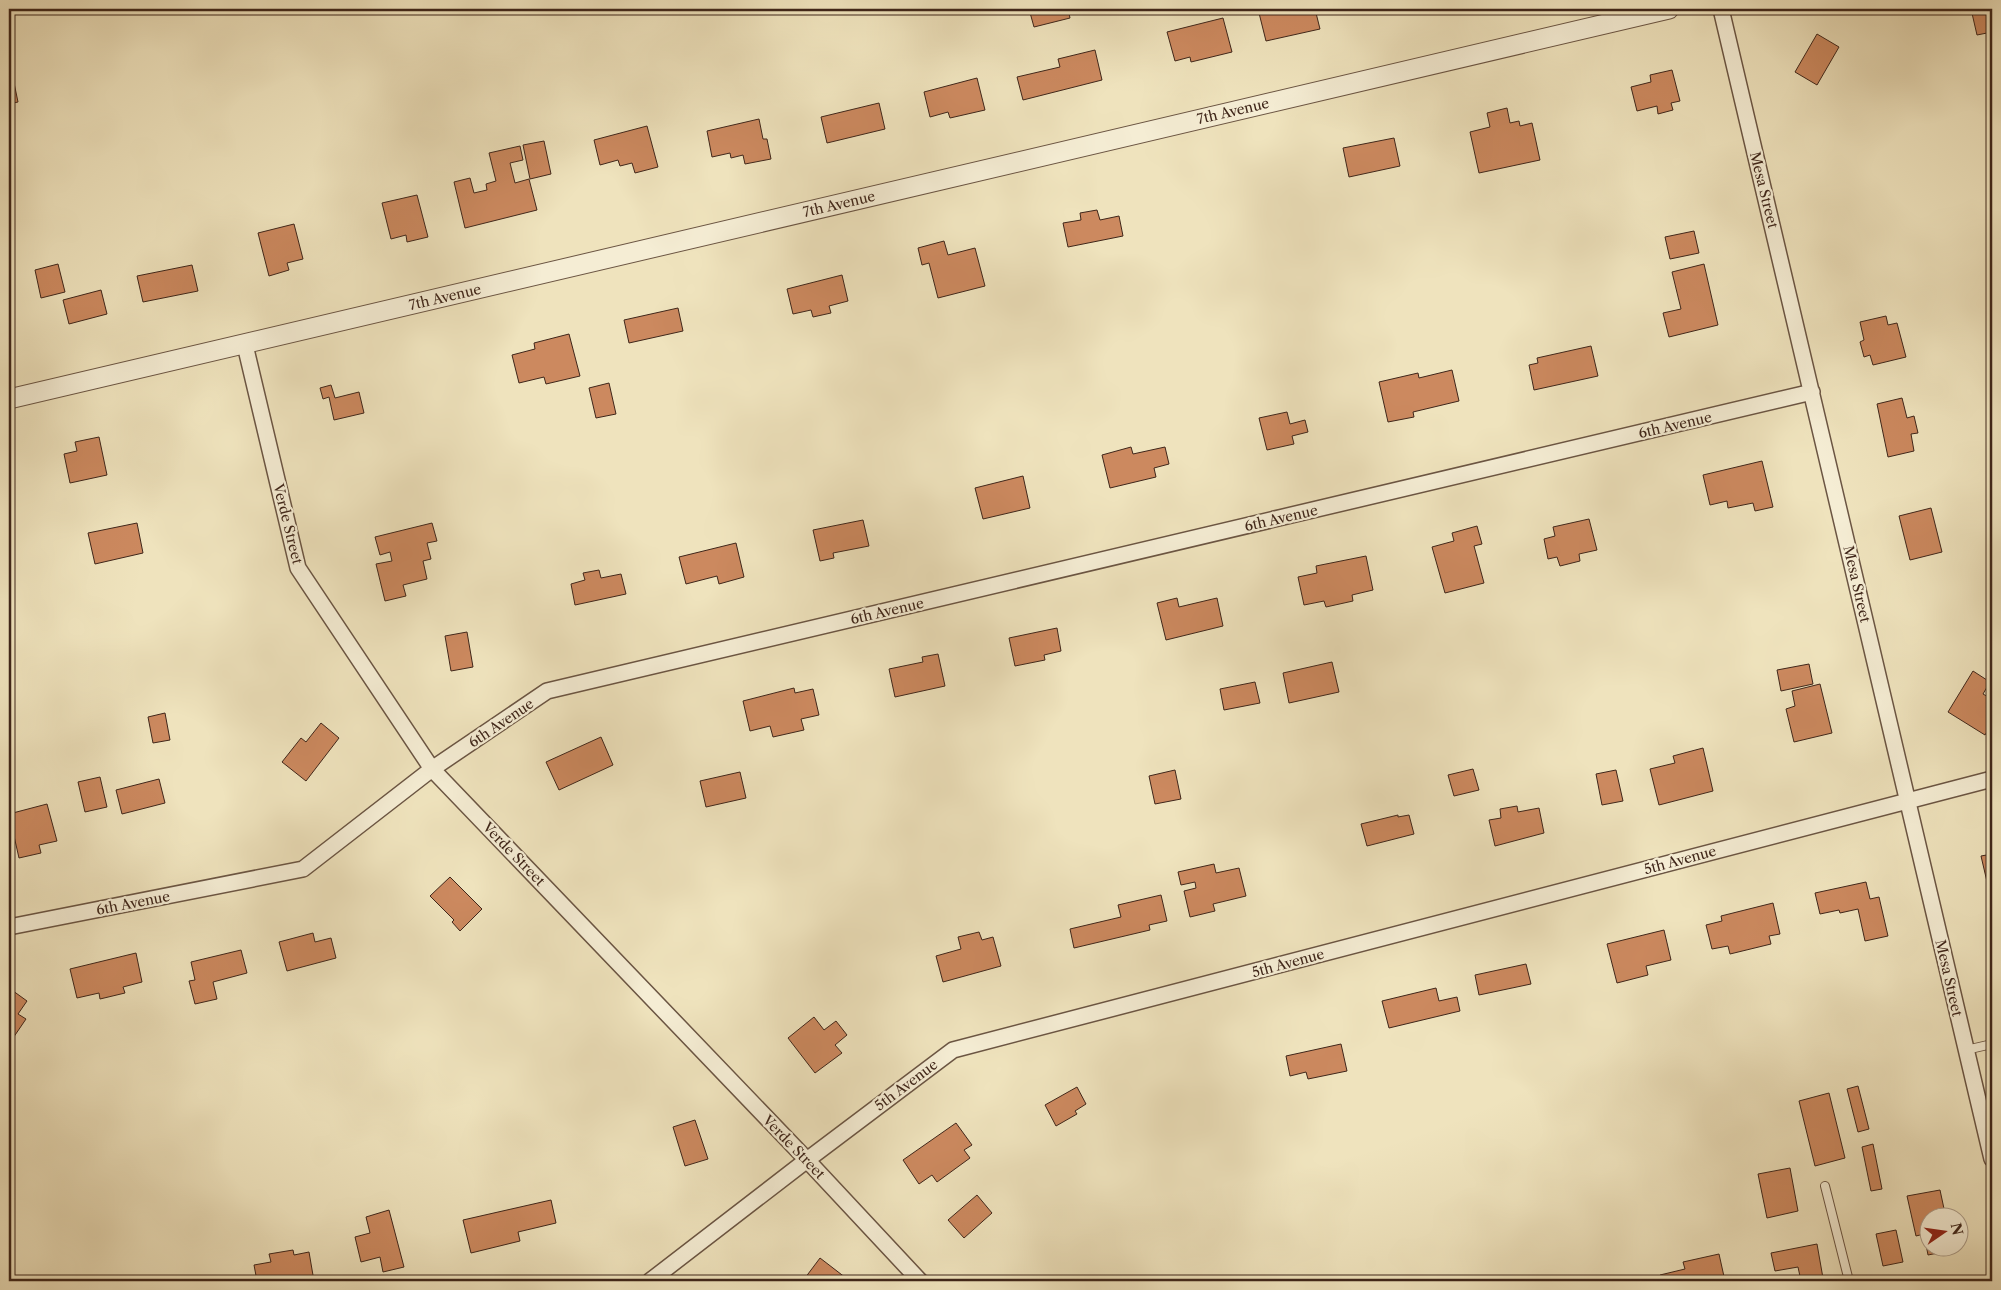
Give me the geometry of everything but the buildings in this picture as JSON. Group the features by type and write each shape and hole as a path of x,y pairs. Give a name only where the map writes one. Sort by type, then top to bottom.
{"street":[{"name":"7th Avenue","path":"9,399 1669,9"},
{"name":"Mesa Street","path":"1721,9 1992,1160"},
{"name":"Verde Street","path":"245,345 298,568 432,769 807,1160 920,1281"},
{"name":"6th Avenue","path":"9,928 303,869 432,769 546,691 1812,392"},
{"name":"5th Avenue","path":"650,1281 953,1050 1992,779"}],"lane":[{"path":"1966,1050 1992,1044"},
{"path":"1826,1186 1849,1281"}]}
